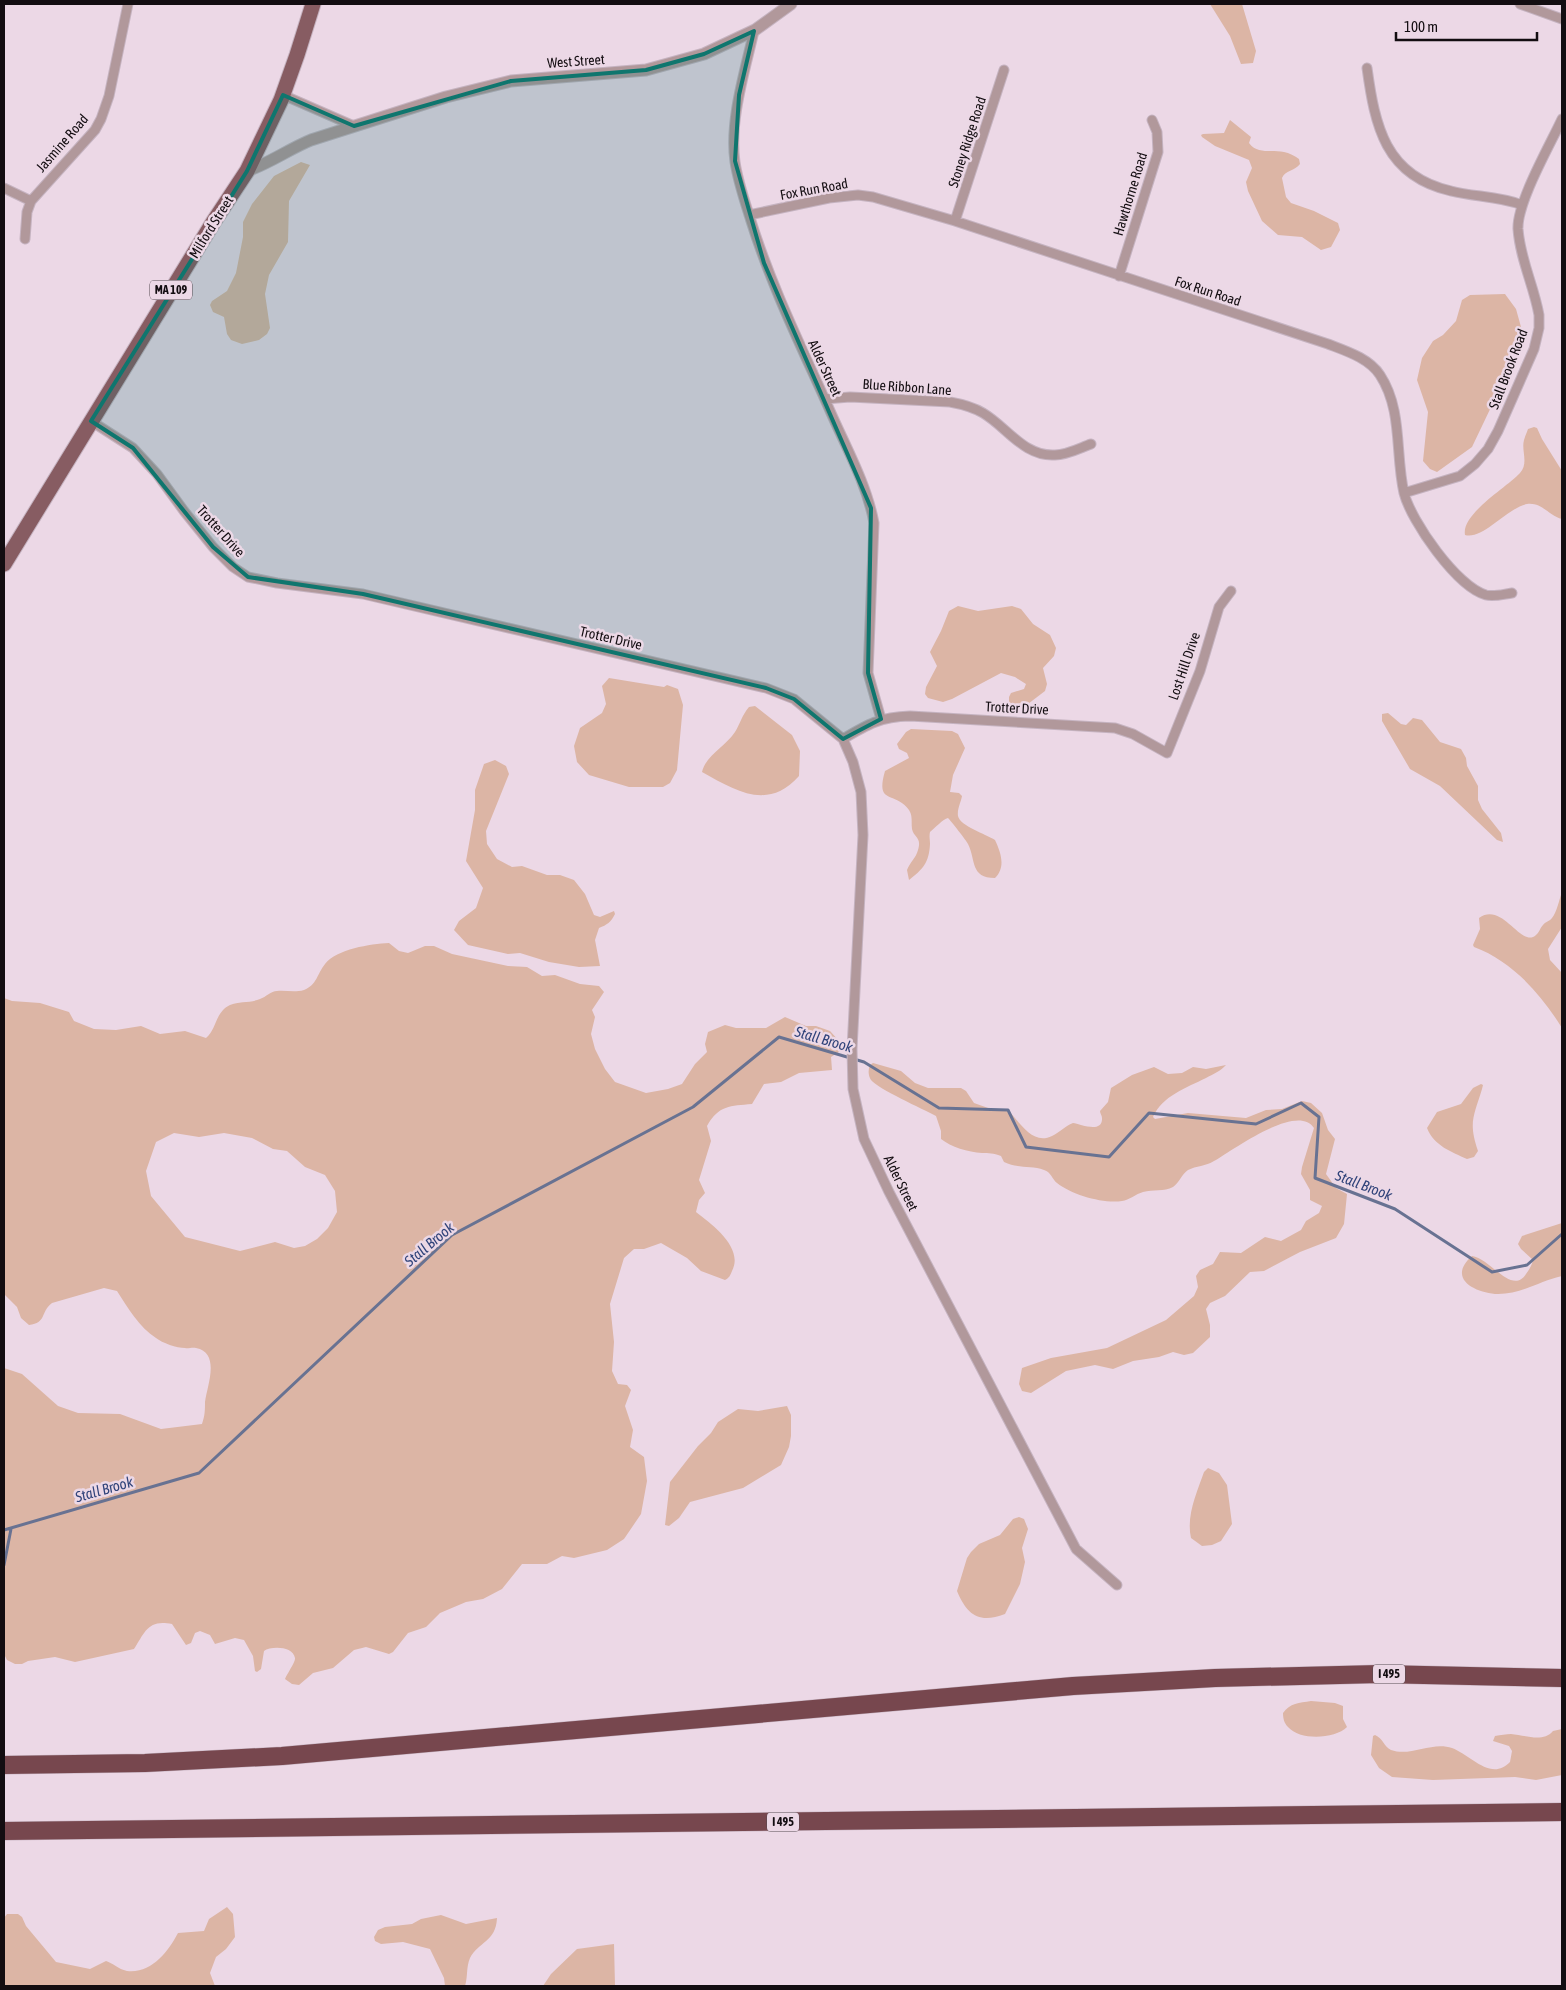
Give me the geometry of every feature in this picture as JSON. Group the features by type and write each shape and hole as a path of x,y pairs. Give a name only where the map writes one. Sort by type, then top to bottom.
{"highway":[{"name":"I 495","path":"6,1765 162,1762 282,1756 1073,1686 1157,1681 1388,1674 1562,1678"},
{"name":"I 495","path":"4,1830 1562,1812"}],"main road":[{"name":"Milford Street","path":"4,564 214,220 247,171 283,95 313,4"}],"street":[{"name":"Jasmine Road","path":"25,239 27,212 31,201 101,120 109,96 128,4"},
{"name":"West Street","path":"247,171 265,165 294,146 446,97 511,81 646,70 704,54 754,31 791,4"},
{"path":"1520,4 1562,19"},
{"name":"Alder Street","path":"754,31 739,95 735,130 735,161 764,262 804,357 861,480 871,508 874,523 868,673 881,719"},
{"path":"1367,68 1372,106 1379,130 1392,153 1411,173 1436,187 1452,192 1496,198 1522,205"},
{"name":"Stoney Ridge Road","path":"955,221 1004,70"},
{"path":"283,95 354,126"},
{"name":"Stall Brook Road","path":"1404,493 1460,476 1475,464 1488,449 1498,431 1534,349 1538,338 1539,315 1519,241 1518,217 1562,119"},
{"name":"Hawthorne Road","path":"1119,276 1158,152 1157,132 1152,120"},
{"path":"4,188 31,201"},
{"name":"Fox Run Road","path":"749,215 829,198 858,195 885,200 955,221 1328,344 1356,356 1368,363 1379,373 1391,399 1404,493 1423,531 1442,559 1461,578 1485,594 1494,596 1512,593"},
{"name":"Blue Ribbon Lane","path":"825,399 850,397 961,404 984,413 1018,442 1042,454 1055,455 1091,444"},
{"name":"Trotter Drive","path":"91,421 133,448 157,474 214,547 233,567 248,576 277,583 363,594 766,688 794,699 844,739 881,719 910,716 1115,728 1133,734 1167,753"},
{"name":"Lost Hill Drive","path":"1167,753 1200,671 1219,607 1231,591"},
{"name":"Alder Street","path":"844,739 853,762 861,792 863,835 852,1064 853,1089 864,1139 889,1192 1076,1549 1116,1585"}],"highlighted area":[{"path":"754,31 739,95 735,161 764,263 871,508 868,673 881,719 843,739 794,699 766,688 363,594 248,577 213,547 133,448 91,421 247,171 283,95 354,126 511,81 646,70 704,54"}],"shaded area":[{"path":"1210,4 1242,4 1256,51 1253,63 1241,64 1230,36"},
{"path":"1230,120 1251,137 1249,143 1256,149 1284,152 1299,159 1300,164 1296,168 1283,175 1286,197 1291,203 1314,211 1338,223 1340,230 1331,247 1321,250 1302,237 1278,235 1262,221 1248,191 1246,182 1252,168 1249,160 1215,146 1201,135 1224,133"},
{"path":"301,162 310,165 289,201 288,242 269,275 265,294 270,328 267,334 259,340 242,344 231,340 227,334 224,317 213,312 210,305 212,301 227,291 236,273 243,237 243,222 252,204 274,176"},
{"path":"1505,294 1516,309 1521,327 1512,358 1472,447 1437,472 1430,469 1423,461 1428,412 1417,380 1422,358 1433,341 1443,335 1456,321 1462,300 1470,295"},
{"path":"1537,428 1562,471 1562,519 1537,505 1527,504 1511,511 1479,533 1465,535 1466,527 1477,510 1523,469 1524,440 1528,429"},
{"path":"958,606 978,611 1012,606 1021,609 1033,624 1050,635 1056,648 1054,656 1043,668 1047,684 1045,691 1024,707 1015,705 1009,702 1011,693 1024,689 1026,684 1015,677 1001,673 952,699 943,702 928,698 925,694 926,687 937,666 930,652 949,611"},
{"path":"609,678 664,687 667,685 678,689 683,705 677,770 670,783 663,787 629,787 589,775 577,762 574,746 580,728 602,713 606,704 602,686"},
{"path":"755,706 792,735 800,751 799,776 787,787 776,793 764,795 739,791 702,772 707,761 735,732 749,707"},
{"path":"1388,713 1401,724 1406,725 1413,718 1422,720 1440,742 1461,749 1466,758 1467,766 1478,786 1478,800 1482,809 1501,833 1503,842 1497,840 1440,786 1410,769 1382,721 1382,714"},
{"path":"911,729 952,731 958,734 965,748 953,775 950,792 959,793 962,796 958,811 960,820 995,840 1001,855 1001,865 995,878 981,875 975,867 968,844 948,818 930,832 927,861 922,869 909,880 907,870 917,853 919,842 912,829 909,810 904,804 885,793 883,782 885,771 909,758 907,753 899,749 897,744 906,732"},
{"path":"495,760 506,766 509,774 486,831 487,844 497,859 512,867 522,866 547,875 560,875 574,880 585,894 594,915 600,917 614,911 615,914 610,921 599,928 595,940 600,966 579,967 549,962 520,953 508,954 468,945 454,930 459,921 476,908 483,888 466,861 475,810 475,790 484,764"},
{"path":"1562,892 1562,927 1548,949 1550,960 1562,973 1562,1028 1545,1003 1524,980 1501,961 1473,945 1480,929 1479,918 1488,914 1496,915 1524,936 1530,938 1536,935 1554,915"},
{"path":"389,943 399,951 408,953 425,946 434,946 452,954 508,966 527,967 542,976 555,975 580,984 599,986 604,992 592,1010 595,1017 591,1034 595,1049 605,1069 615,1082 646,1093 682,1084 695,1064 707,1052 705,1044 708,1032 725,1025 736,1028 766,1028 785,1017 806,1026 816,1026 830,1031 840,1042 842,1050 831,1057 832,1070 799,1073 781,1082 764,1084 752,1104 731,1106 721,1110 711,1119 707,1126 711,1141 699,1180 705,1193 699,1200 696,1212 718,1230 734,1254 735,1262 728,1278 725,1280 701,1271 687,1258 661,1243 644,1249 634,1249 624,1258 610,1304 614,1342 612,1371 618,1384 627,1385 631,1390 625,1406 633,1430 630,1447 644,1457 647,1481 641,1514 624,1539 607,1550 574,1558 562,1556 547,1564 522,1564 502,1589 483,1599 466,1602 440,1613 426,1627 408,1633 393,1652 389,1654 366,1647 354,1650 333,1668 313,1673 299,1685 292,1684 285,1679 295,1660 293,1654 286,1649 276,1648 264,1651 261,1669 257,1672 255,1671 253,1656 244,1640 235,1638 215,1644 210,1635 200,1631 195,1633 191,1643 186,1645 172,1624 164,1623 157,1623 148,1628 134,1649 75,1662 55,1657 28,1661 22,1664 15,1664 7,1660 4,1654 4,1368 22,1374 58,1406 78,1413 120,1414 161,1429 202,1424 211,1371 208,1356 204,1351 196,1348 182,1348 170,1345 150,1334 134,1317 117,1291 104,1288 52,1303 48,1306 39,1322 29,1325 21,1318 17,1307 4,1294 4,998 12,1001 40,1003 69,1012 74,1021 94,1029 116,1030 141,1026 160,1034 185,1031 206,1038 221,1012 230,1005 256,1000 275,991 304,990 312,985 325,964 337,955 354,948","holes":["174,1133 199,1137 224,1133 252,1138 273,1149 287,1151 305,1167 325,1175 335,1191 337,1212 328,1228 317,1239 305,1246 294,1248 275,1242 240,1251 185,1237 151,1196 146,1171 156,1142"]},
{"path":"873,1063 901,1071 915,1083 928,1088 961,1088 966,1091 974,1103 991,1109 1007,1109 1026,1131 1038,1138 1052,1136 1073,1123 1090,1127 1099,1126 1102,1118 1100,1111 1108,1102 1111,1088 1132,1075 1154,1067 1168,1074 1182,1073 1193,1067 1206,1069 1226,1065 1217,1072 1168,1098 1162,1103 1153,1117 1155,1119 1188,1113 1246,1118 1266,1110 1282,1109 1302,1101 1311,1103 1322,1113 1328,1130 1335,1139 1326,1174 1336,1188 1347,1194 1344,1224 1336,1238 1300,1252 1264,1271 1250,1272 1225,1296 1210,1303 1206,1309 1210,1325 1210,1337 1193,1353 1184,1355 1173,1352 1159,1357 1133,1361 1113,1369 1095,1365 1066,1371 1031,1393 1022,1391 1019,1384 1022,1368 1051,1358 1107,1348 1166,1320 1194,1296 1198,1287 1196,1276 1200,1270 1213,1264 1220,1252 1241,1253 1265,1237 1281,1241 1301,1230 1306,1221 1319,1213 1322,1206 1310,1200 1310,1190 1301,1174 1314,1128 1306,1122 1294,1121 1280,1124 1249,1139 1211,1163 1188,1170 1173,1187 1143,1192 1122,1201 1097,1200 1063,1187 1044,1170 1009,1164 1004,1162 1001,1156 966,1150 945,1142 941,1139 941,1131 936,1116 891,1094 871,1080 869,1071 870,1065"},
{"path":"1481,1084 1483,1085 1473,1119 1473,1133 1478,1151 1474,1157 1467,1159 1439,1144 1427,1128 1437,1112 1461,1104 1473,1088"},
{"path":"1562,1223 1562,1276 1523,1290 1498,1294 1473,1288 1463,1278 1462,1272 1465,1264 1472,1256 1479,1258 1500,1274 1514,1281 1520,1280 1528,1271 1533,1260 1518,1244 1522,1236"},
{"path":"787,1406 791,1415 791,1436 789,1447 781,1465 743,1488 690,1502 679,1518 669,1526 665,1525 670,1482 718,1422 738,1409 758,1411"},
{"path":"1208,1468 1219,1473 1227,1485 1232,1524 1221,1541 1212,1545 1202,1546 1191,1538 1190,1521 1195,1496 1204,1472"},
{"path":"1019,1517 1024,1519 1028,1529 1022,1548 1025,1562 1020,1584 1005,1614 988,1618 975,1615 965,1606 957,1591 967,1558 979,1544 1000,1535 1013,1519"},
{"path":"1311,1701 1335,1703 1343,1706 1343,1719 1347,1727 1334,1734 1318,1737 1293,1732 1286,1724 1283,1713 1292,1705"},
{"path":"1562,1729 1562,1775 1536,1780 1515,1777 1433,1780 1392,1777 1379,1768 1371,1755 1373,1736 1375,1735 1391,1750 1406,1752 1444,1746 1459,1751 1481,1765 1496,1769 1510,1762 1512,1751 1509,1746 1493,1741 1495,1736 1511,1734 1544,1737 1553,1731"},
{"path":"227,1907 233,1914 235,1937 226,1949 216,1957 210,1973 215,1986 4,1986 4,1918 7,1914 18,1914 22,1917 26,1926 56,1962 90,1969 106,1961 127,1971 136,1971 144,1969 158,1960 178,1933 204,1931 209,1919"},
{"path":"441,1915 466,1924 497,1918 496,1926 490,1937 470,1958 465,1986 445,1986 444,1978 430,1949 403,1942 381,1944 375,1941 374,1937 378,1930 385,1927 412,1924 421,1919"},
{"path":"614,1944 615,1986 543,1986 551,1974 577,1949"}],"waterway":[{"name":"Stall Brook","path":"4,1530 199,1473 452,1235 693,1107 779,1037 864,1062 939,1108 1008,1110 1026,1147 1109,1157 1149,1113 1256,1124 1301,1103 1319,1117 1315,1178 1395,1209 1492,1272 1527,1265 1562,1234"},
{"name":"Stall Brook","path":"4,1565 11,1529"}]}
